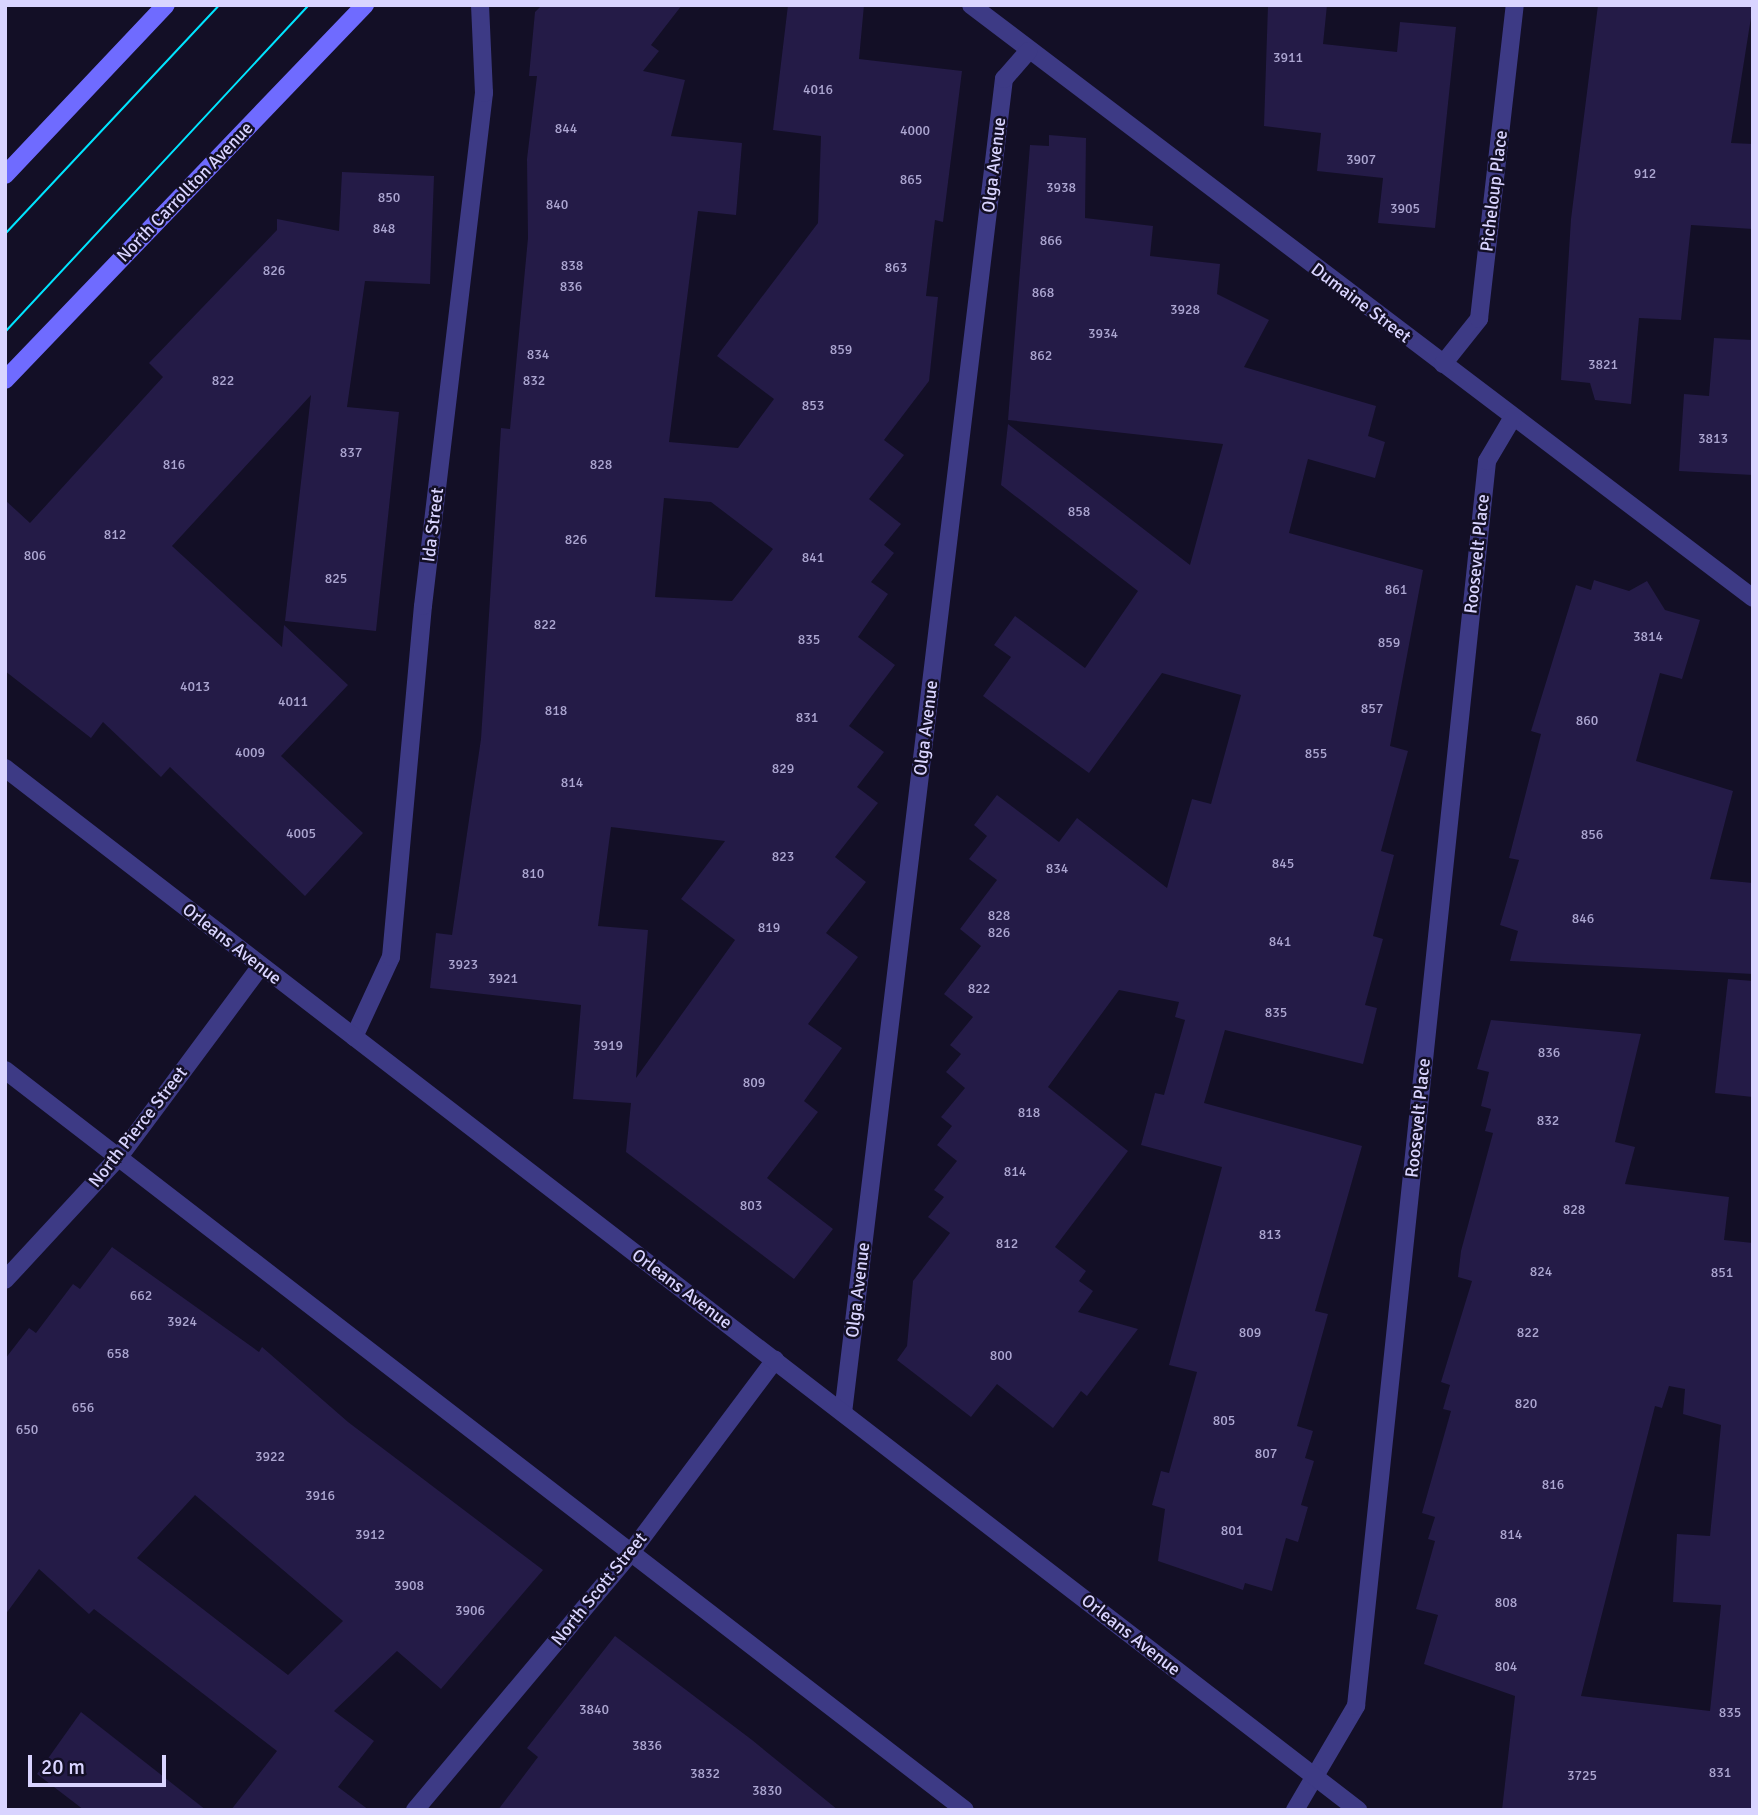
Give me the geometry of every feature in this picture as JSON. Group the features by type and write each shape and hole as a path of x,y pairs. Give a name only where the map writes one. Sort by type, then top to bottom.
{"main road":[{"path":"5,175 166,5"},
{"name":"North Carrollton Avenue","path":"5,380 365,5"}],"street":[{"name":"Ida Street","path":"354,1037 391,957 423,607 484,93 480,5"},
{"name":"Dumaine Street","path":"971,5 1028,51 1753,598"},
{"name":"Picheloup Place","path":"1443,364 1479,319 1515,5"},
{"name":"Olga Avenue","path":"843,1413 1004,79 1028,51"},
{"name":"Roosevelt Place","path":"1295,1810 1318,1780 1356,1706 1487,461 1513,417"},
{"name":"Orleans Avenue","path":"5,768 1357,1810"},
{"name":"North Pierce Street","path":"5,1280 119,1157 261,966"},
{"path":"5,1070 629,1555 965,1810"},
{"name":"North Scott Street","path":"415,1810 629,1555 775,1360"}],"building":[{"path":"542,5 682,5 651,45 659,51 643,71 685,80 671,136 742,143 736,215 698,211 669,442 738,448 774,399 717,356 818,223 821,136 773,130 788,5 864,5 859,59 962,71 943,222 935,220 926,296 938,297 929,381 884,440 904,455 869,499 901,524 884,545 894,553 871,582 888,594 858,637 895,665 849,726 884,752 857,787 878,803 835,857 866,882 826,933 858,957 808,1024 842,1048 804,1101 818,1112 767,1178 833,1229 794,1279 626,1152 631,1103 573,1099 581,1005 430,988 436,933 452,935 481,739 501,428 510,429 528,238 527,159 537,76 529,76 535,12","holes":["664,498 711,502 773,549 732,601 655,597","611,827 725,841 681,899 735,940 636,1078 648,930 598,926"]},
{"path":"1268,5 1327,5 1323,44 1397,52 1400,22 1456,27 1435,228 1378,223 1383,178 1317,171 1321,133 1264,126"},
{"path":"1598,5 1753,5 1731,143 1753,144 1753,229 1691,225 1681,320 1639,318 1631,404 1595,400 1590,383 1561,380 1571,219"},
{"path":"1049,135 1086,138 1085,218 1153,226 1150,256 1220,264 1217,294 1269,320 1244,367 1376,406 1368,436 1385,442 1375,478 1308,459 1289,533 1423,570 1390,746 1408,751 1381,851 1394,855 1373,936 1383,939 1365,1005 1377,1008 1363,1064 1225,1030 1204,1103 1362,1146 1315,1311 1328,1314 1297,1426 1313,1431 1305,1458 1314,1461 1301,1505 1308,1507 1298,1542 1286,1538 1272,1591 1245,1583 1243,1590 1158,1561 1165,1509 1152,1505 1161,1471 1169,1473 1197,1372 1169,1365 1222,1167 1141,1145 1155,1093 1164,1095 1185,1020 1175,1017 1179,1002 1119,990 1048,1087 1128,1151 1055,1247 1086,1271 1079,1281 1093,1291 1078,1312 1138,1329 1087,1396 1081,1391 1053,1428 997,1384 971,1417 897,1360 907,1346 913,1281 950,1233 928,1217 944,1197 934,1190 957,1161 937,1145 952,1126 941,1117 965,1088 946,1072 961,1054 950,1045 973,1017 944,994 981,946 960,929 997,880 969,859 987,836 974,825 997,795 1059,842 1077,818 1167,888 1192,799 1211,804 1241,695 1162,673 1089,773 983,696 1011,657 994,645 1015,616 1085,668 1138,591 1001,485 1008,424 1190,565 1223,444 1008,420 1030,145 1049,146"},
{"path":"342,172 434,176 430,284 365,281 347,407 399,412 376,631 285,621 311,395 172,546 282,647 284,625 348,685 281,756 363,833 305,896 170,767 161,777 103,722 91,738 5,671 5,500 30,523 163,377 149,363 277,230 277,219 339,231"},
{"path":"1714,338 1752,340 1753,475 1679,471 1684,394 1709,396"},
{"path":"1594,580 1629,591 1647,581 1665,610 1700,620 1682,679 1660,673 1636,761 1733,791 1710,879 1753,883 1753,974 1510,961 1518,931 1500,925 1519,860 1509,858 1541,734 1531,731 1576,585 1591,590"},
{"path":"1728,979 1753,981 1753,1097 1715,1093"},
{"path":"1491,1020 1641,1034 1615,1142 1635,1147 1625,1184 1729,1197 1724,1240 1753,1243 1753,1810 1502,1810 1515,1696 1424,1664 1438,1615 1416,1609 1435,1541 1428,1539 1435,1517 1422,1513 1451,1411 1443,1409 1450,1385 1441,1382 1472,1281 1458,1277 1461,1251 1493,1133 1485,1131 1491,1109 1481,1106 1489,1072 1477,1069","holes":["1669,1386 1685,1389 1683,1414 1721,1425 1710,1536 1677,1534 1673,1602 1721,1605 1710,1711 1581,1696 1655,1406 1662,1408"]},
{"path":"112,1247 259,1352 262,1347 348,1422 543,1570 441,1689 397,1651 334,1711 374,1741 338,1787 369,1810 231,1810 277,1751 94,1609 89,1614 39,1569 5,1615 5,1359 29,1328 36,1333 73,1284 80,1289","holes":["195,1495 343,1621 288,1675 137,1558"]},
{"path":"615,1636 752,1740 838,1810 498,1810 538,1757 527,1748"},
{"path":"81,1712 206,1810 84,1810 37,1774"}],"tram line":[{"path":"5,234 219,5"},
{"path":"5,332 309,5"}]}
